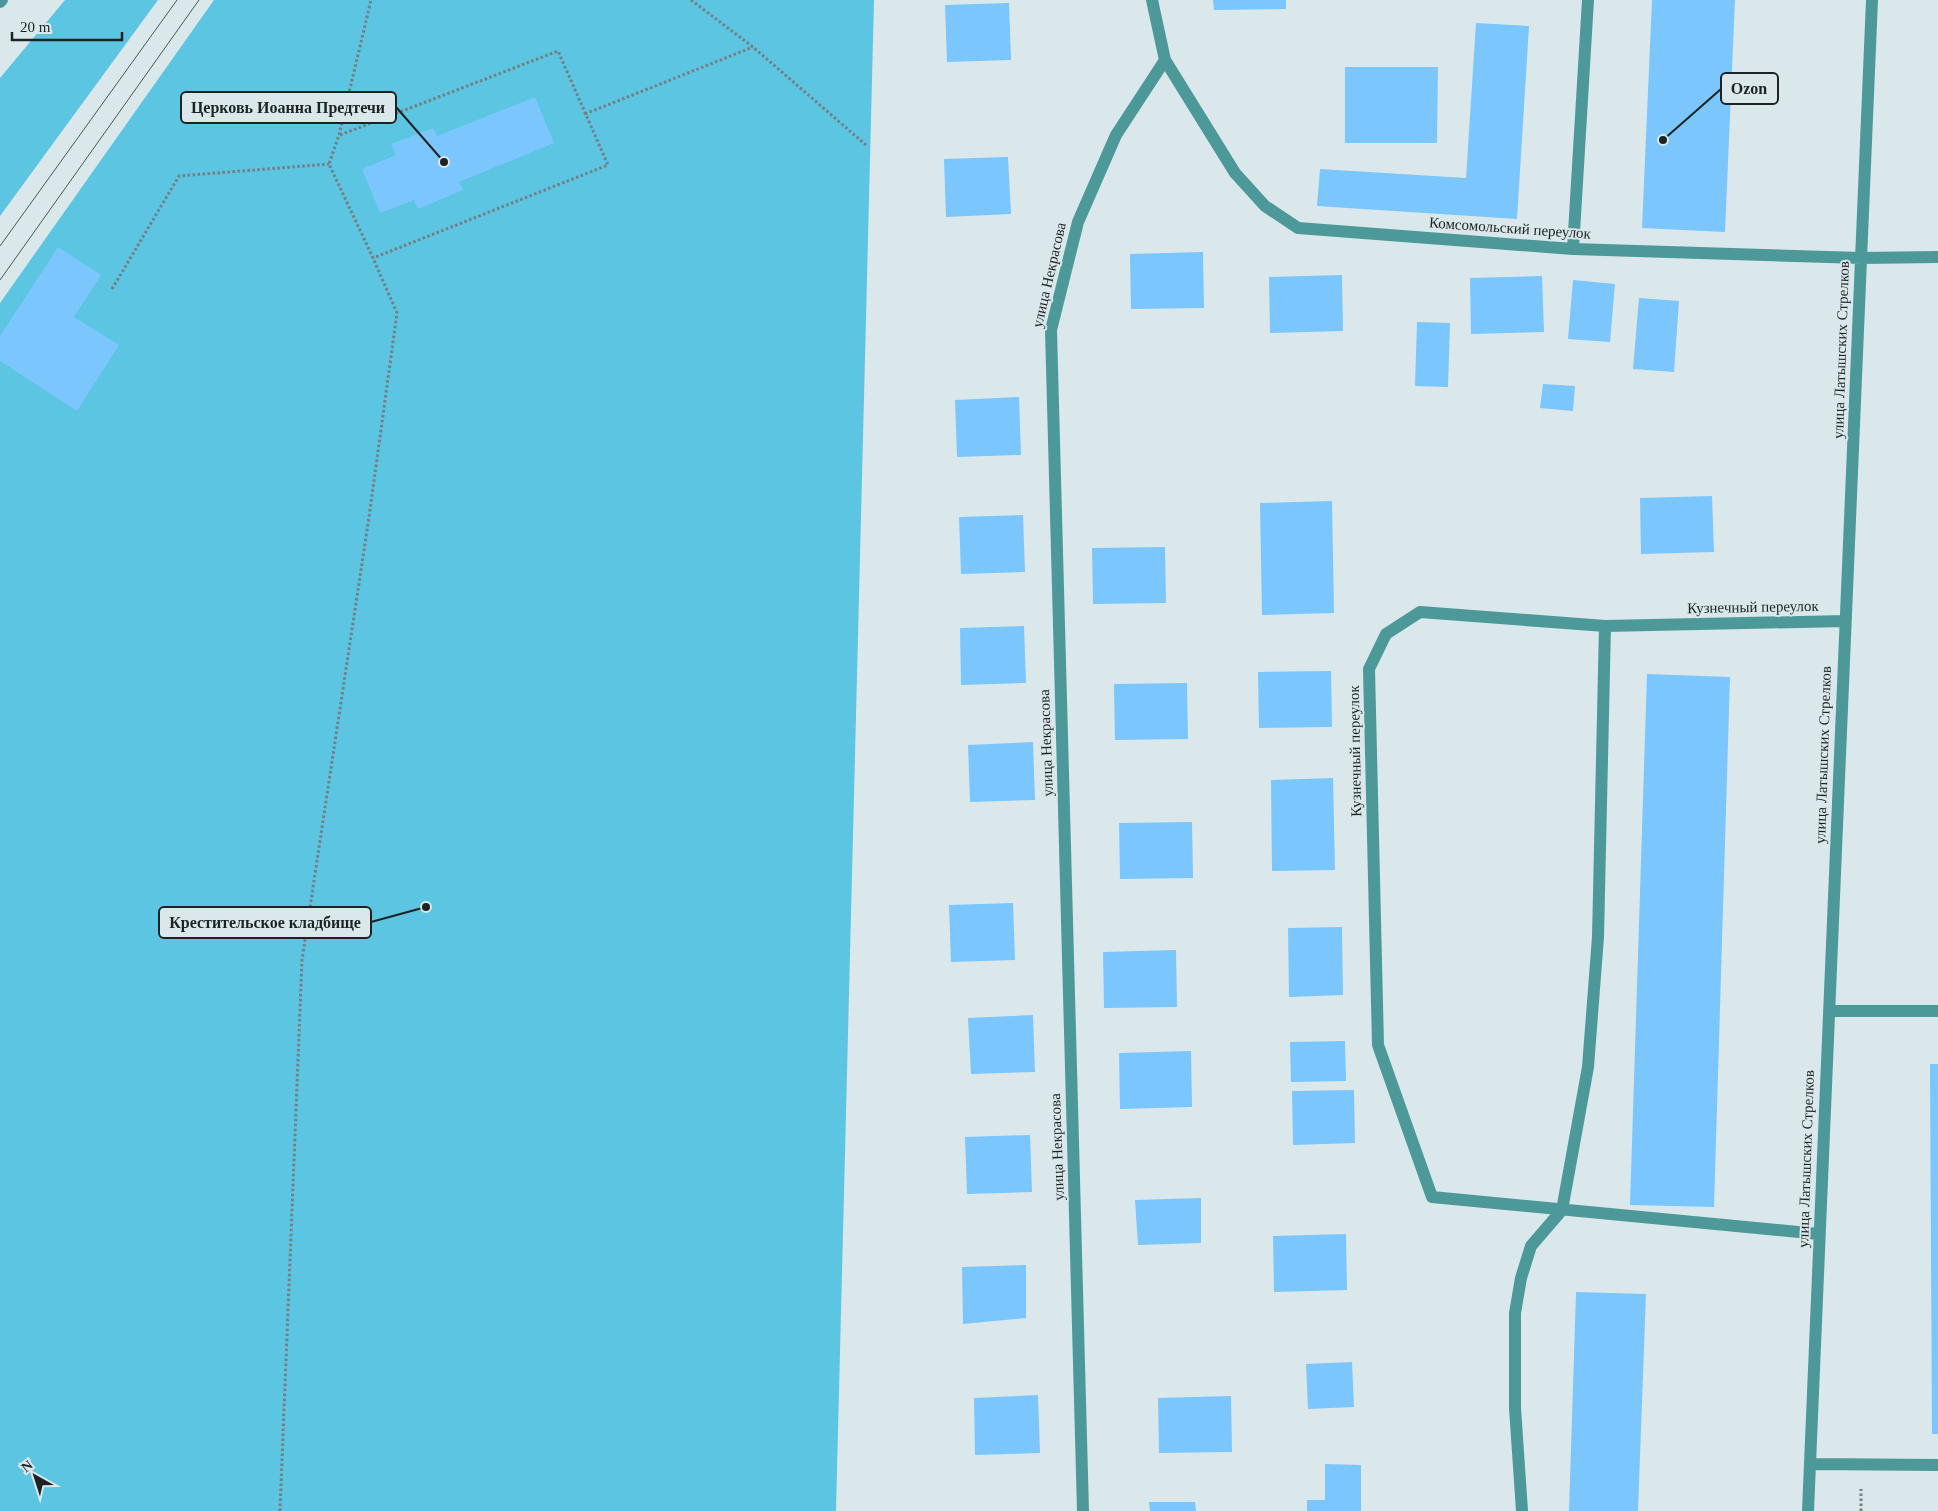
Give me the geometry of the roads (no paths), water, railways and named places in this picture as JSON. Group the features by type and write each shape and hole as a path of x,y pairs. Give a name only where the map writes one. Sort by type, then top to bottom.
{"street":[{"path":"1152,0 1165,60"},
{"path":"1573,250 1588,0"},
{"name":"улица Латышских Стрелков","path":"1808,1511 1872,0"},
{"name":"Комсомольский переулок","path":"1165,60 1235,173 1265,206 1298,228 1573,250 1861,258 1938,256"},
{"name":"улица Некрасова","path":"1083,1511 1051,330 1078,222 1116,135 1165,60"},
{"name":"Кузнечный переулок","path":"1562,1210 1432,1197 1406,1126 1378,1045 1369,669 1386,634 1420,612 1606,626 1845,621"},
{"path":"1522,1511 1515,1408 1515,1313 1520,1278 1531,1246 1562,1210 1588,1067 1597,946 1606,626"},
{"path":"1829,1011 1938,1011"},
{"path":"1562,1210 1819,1234"},
{"path":"1810,1464 1938,1465"}],"tram line":[{"path":"0,246 177,0"},
{"path":"0,280 199,0"}],"place":[{"name":"Ozon","path":"1663,140"},
{"name":"Церковь Иоанна Предтечи","path":"444,162"},
{"name":"Крестительское кладбище","path":"426,907"}]}
